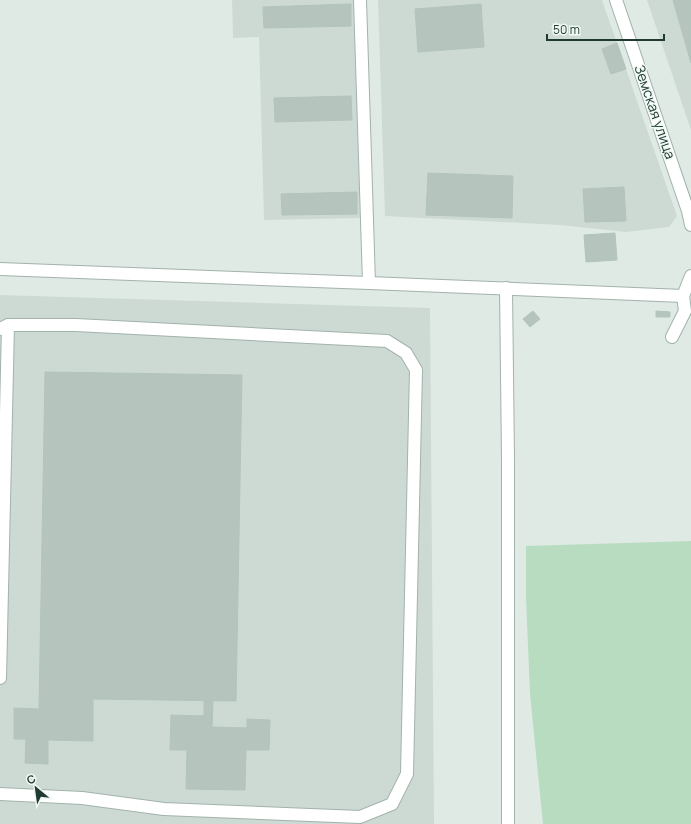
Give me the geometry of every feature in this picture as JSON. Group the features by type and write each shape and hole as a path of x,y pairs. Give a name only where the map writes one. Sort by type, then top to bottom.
{"street":[{"path":"360,0 369,283"},
{"name":"Земская улица","path":"616,0 688,211 691,225"},
{"path":"0,269 683,296"},
{"path":"672,337 685,311 683,296 691,276"},
{"path":"506,288 508,459 508,824"},
{"path":"0,678 4,327 76,325 387,341 406,353 416,370 407,774 392,804 360,817 164,809 82,798 0,794"}],"shaded area":[{"path":"232,0 354,0 360,218 264,220 259,37 233,38"},
{"path":"378,0 602,0 677,216 669,227 626,232 560,225 385,216"},
{"path":"647,0 691,0 691,130"},
{"path":"0,295 430,308 434,824 0,824"}],"green space":[{"path":"691,541 691,824 543,824 530,694 526,598 526,546"}],"building":[{"path":"673,0 691,0 691,63"},
{"path":"351,4 351,26 264,28 263,7"},
{"path":"481,4 484,47 418,52 415,9"},
{"path":"617,43 626,69 611,74 602,49"},
{"path":"351,96 352,120 275,122 274,98"},
{"path":"428,173 513,176 512,218 426,215"},
{"path":"624,187 626,221 585,222 583,189"},
{"path":"357,192 357,214 282,215 281,194"},
{"path":"615,233 617,260 586,262 584,235"},
{"path":"533,311 540,319 530,327 523,319"},
{"path":"656,311 670,312 670,317 656,317"},
{"path":"45,372 242,375 236,701 93,699 93,741 48,740 48,764 25,763 26,739 14,739 14,708 39,709"},
{"path":"204,701 213,701 212,727 247,728 247,719 270,720 269,750 246,750 245,790 186,789 187,750 170,750 171,715 204,716"}]}
